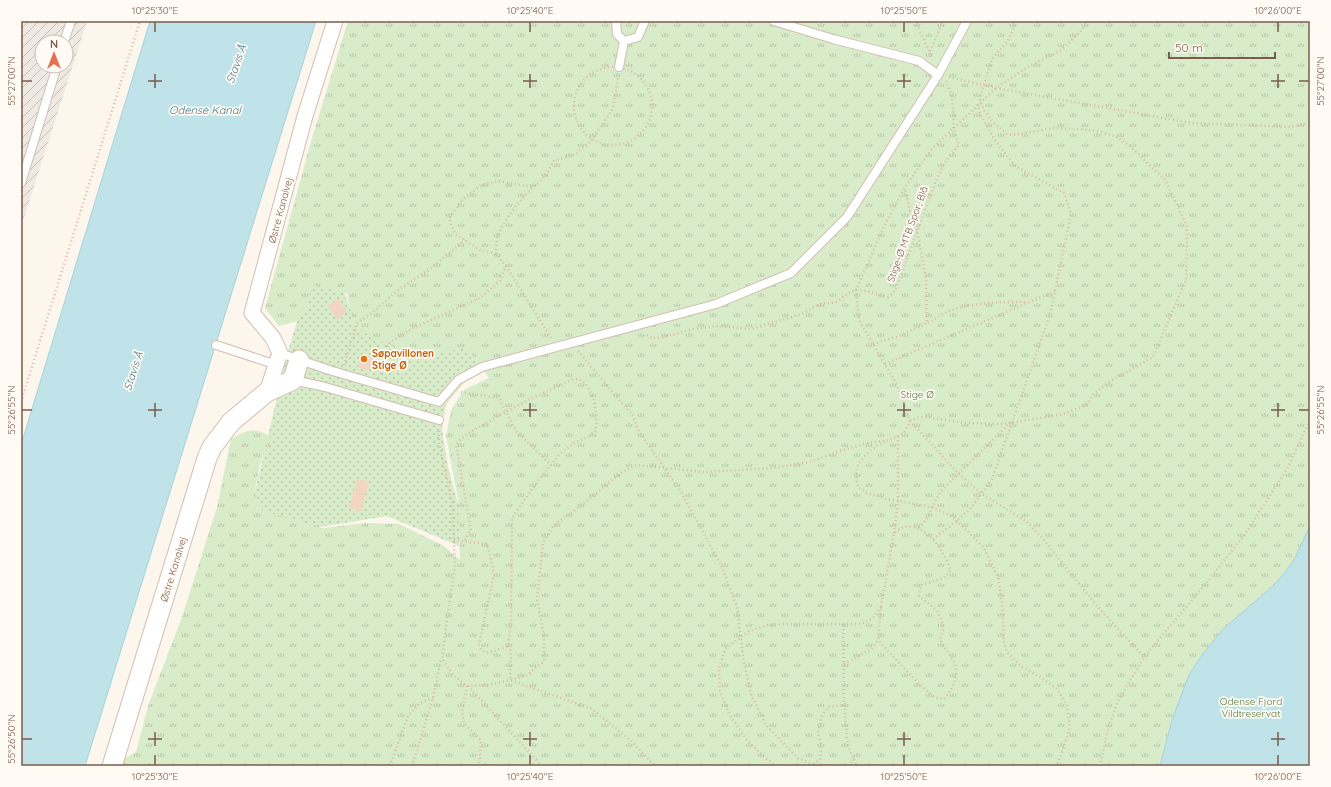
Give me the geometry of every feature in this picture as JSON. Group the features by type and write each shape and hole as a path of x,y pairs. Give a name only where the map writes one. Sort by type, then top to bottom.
{"street":[{"name":"Østre Kanalvej","path":"267,392 278,359 273,338 252,313 305,116 334,21"},
{"path":"294,380 299,360"},
{"name":"Østre Kanalvej","path":"112,766 207,458 212,447 231,422 267,392 294,380"}],"lane":[{"path":"67,34 71,21"},
{"path":"616,21 617,34 624,41"},
{"path":"624,41 638,37 645,21"},
{"path":"774,21 833,39 919,61 938,75"},
{"path":"216,345 278,359 299,360 378,385 439,402 458,380 482,366 556,348 716,304 791,273 847,217 938,75 967,21"},
{"path":"619,67 624,41"},
{"path":"21,183 55,74"},
{"path":"294,380 325,387 439,420"}],"path":[{"path":"21,402 140,21"},
{"path":"916,21 930,51 938,75 996,88 1192,123 1289,127 1310,123"},
{"path":"930,51 943,21"},
{"path":"933,539 957,521 971,508 992,479 1050,315 1071,214 1064,194 1015,166 995,140 980,114 977,105 992,59 1008,41 1015,21"},
{"path":"1088,21 1080,32 1060,51 1031,65 996,88 932,149 905,187 887,220 856,290 859,320 897,385 910,421 958,473 982,494 1026,521 1043,539 1098,607 1144,657"},
{"path":"607,67 619,67 634,73 639,77 648,88 652,107 649,121 642,133 637,137 624,144 603,144 592,139 581,128 575,116 574,103 577,89 594,71 607,67"},
{"path":"496,254 497,238 502,227 523,197 543,179 554,161 575,154 592,139 613,109 619,67"},
{"name":"Stige-Ø MTB Spor, Blå","path":"856,290 866,290 888,297 896,289 937,178 945,162 959,145 953,128 953,106 950,90 947,82 938,75"},
{"path":"981,94 980,102 989,117 1007,134 1014,135 1061,127 1098,131 1117,137 1131,147 1166,181 1186,224 1186,280 1153,358 1107,383 1095,393 1084,406 1060,415 1002,424 965,423 927,417 917,418 910,421 904,433 872,448 858,466 856,475 858,487 867,493 898,501 932,507 957,521 982,547 998,577 1003,611 1004,642 1007,652 1022,667 1057,689 1067,706 1070,727 1056,766"},
{"path":"533,187 498,181 481,185 460,201 449,219 455,234 480,250 496,254 506,266 551,337 556,348"},
{"path":"905,187 910,211 915,221 926,280 927,323"},
{"path":"342,374 357,323 372,313 397,291 430,269 465,240"},
{"path":"378,385 388,344 411,329 480,298 500,281 506,266"},
{"path":"621,330 628,333 641,333 656,338 701,328 727,326 755,328 802,314 822,303 834,303 847,293 856,290"},
{"path":"885,364 1055,291"},
{"path":"873,344 899,336 949,311 990,302 1028,302"},
{"path":"571,344 633,416 639,432 680,490 722,567 737,607 744,664 751,694 766,725 798,758 816,766"},
{"path":"464,541 471,530 456,445 460,439 469,432 506,411 571,380 580,379 588,386 593,396 597,424 595,431 586,438 574,443 561,454 524,499 512,518 511,623 508,646 511,652 510,680"},
{"path":"449,390 498,398 516,431 551,465"},
{"path":"412,766 433,698 442,659 446,619 455,567 452,502 439,444 439,420"},
{"path":"1100,766 1108,729 1116,703 1144,657 1204,586 1245,534 1286,470 1310,420"},
{"path":"919,528 928,518 941,491 1012,422"},
{"path":"844,664 872,649 878,640 881,607 898,501 898,436"},
{"path":"467,686 490,685 526,676 544,661 544,637 537,598 543,543 554,525 578,508 622,472 637,465 703,472 773,468 809,462 866,443 890,440"},
{"path":"878,640 917,682 934,697 944,699 952,689 957,670 952,659 942,646 940,639 943,630 939,614 931,605 919,596 920,584 944,578 951,570 946,558 933,539 919,528 904,527 894,533"},
{"path":"454,540 487,544 494,574 479,646 480,650 483,652 489,652 508,646"},
{"path":"777,766 765,758 746,739 729,714 720,691 719,668 725,648 748,630 768,625 861,624 873,618 881,607"},
{"path":"843,625 844,705 848,746 858,766"},
{"path":"442,659 454,676 467,686 542,766"},
{"path":"510,680 592,708 630,740 655,766"},
{"path":"467,686 462,712 464,724 481,740 479,766"},
{"path":"390,766 408,716 420,703 433,698"},
{"path":"811,765 820,760 821,744 818,733 822,716 828,707 844,705"},
{"path":"849,766 854,758"}],"shaded area":[{"path":"21,21 87,21 74,62 74,34 34,34 34,74 70,74 21,227"}],"green space":[{"name":"Stige Ø","path":"348,21 1310,21 1310,766 1262,595 1199,659 1188,677 1172,720 1160,766 119,766 121,760 136,752 148,706 182,617 217,507 231,439 247,431 256,430 272,439 260,463 255,490 260,510 323,528 365,523 399,524 444,546 460,560 458,499 446,436 451,410 464,390 489,378 467,348 434,353 396,346 374,340 353,323 347,294 312,284 307,307 297,321 279,326 265,308 312,138"},
{"path":"309,283 343,290 354,318 470,344 484,363 470,376 446,404 442,429 448,467 460,511 459,546 387,516 320,527 274,517 258,508 255,491 288,351"}],"water":[{"name":"Odense Kanal","path":"150,21 316,21 85,766 21,766 21,445"},
{"name":"Odense Fjord Vildtreservat","path":"1310,526 1310,766 1160,766 1172,720 1188,677 1199,659 1222,630 1273,586 1287,570 1295,558"}],"building":[{"path":"338,299 347,312 337,319 328,306"},
{"path":"363,354 373,358 369,371 358,367"},
{"path":"357,479 369,482 361,511 349,508"}],"place":[{"name":"Søpavillonen Stige Ø","path":"364,359"}],"water label":[{"name":"Stavis Å","path":"236,64"},
{"name":"Stavis Å","path":"133,371"}]}
